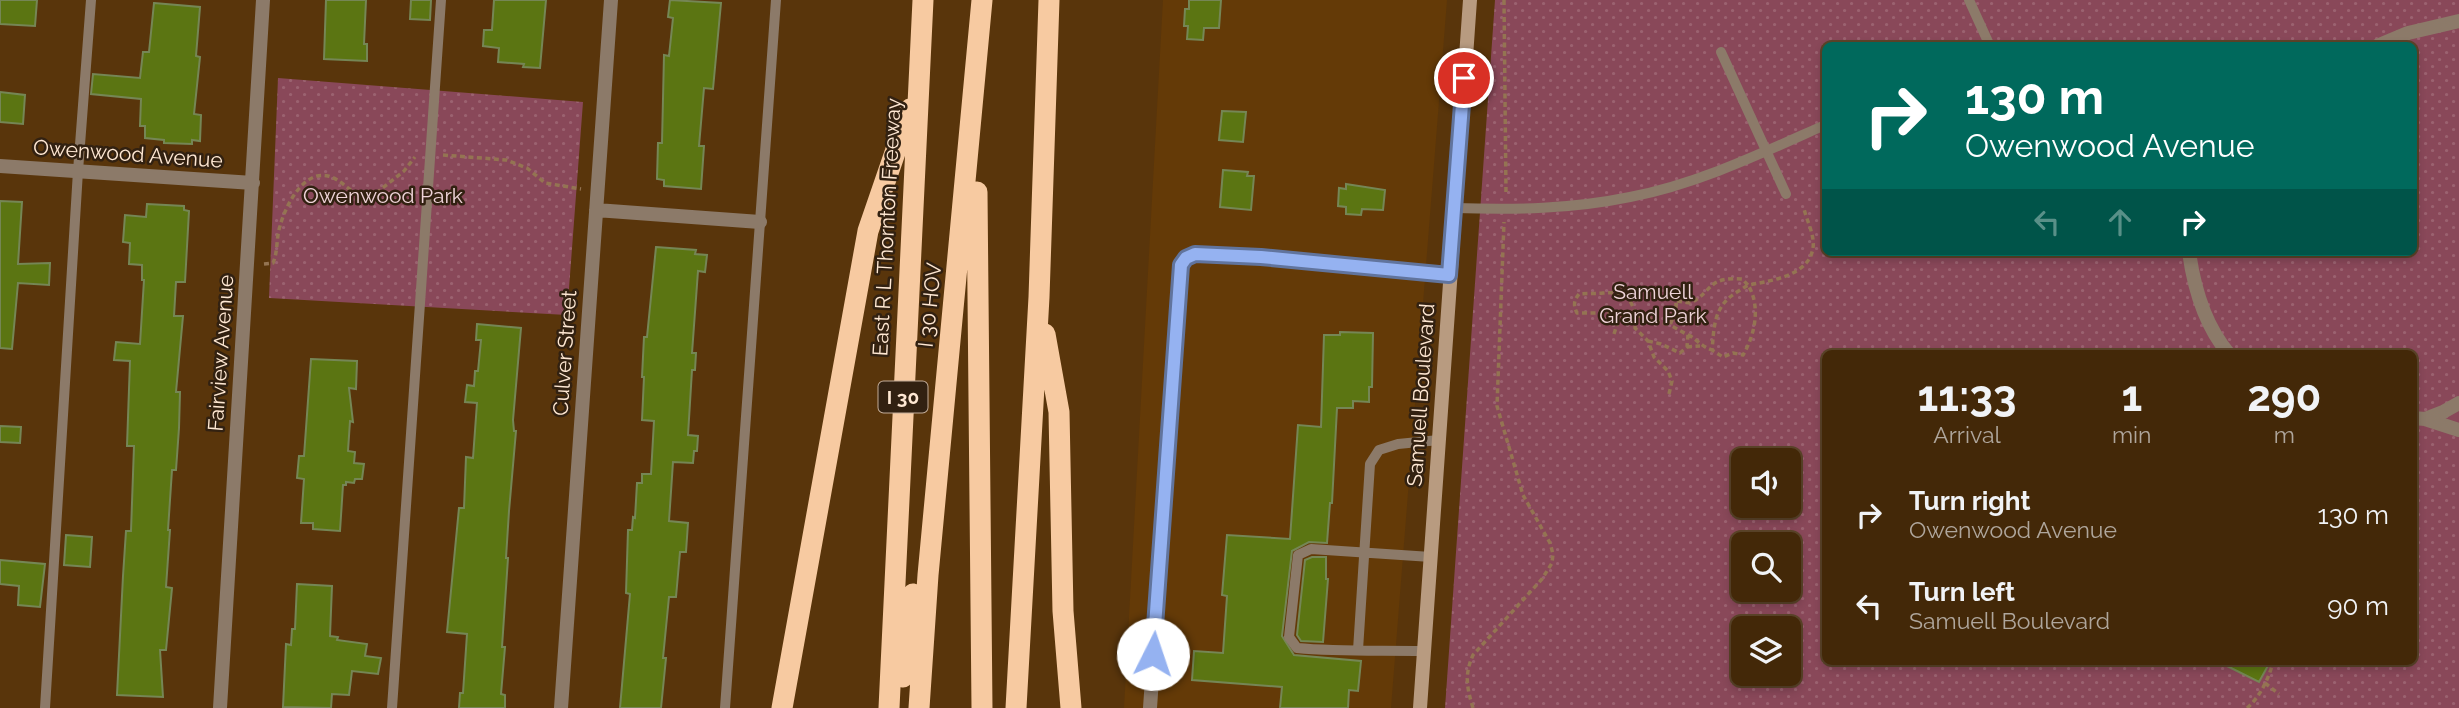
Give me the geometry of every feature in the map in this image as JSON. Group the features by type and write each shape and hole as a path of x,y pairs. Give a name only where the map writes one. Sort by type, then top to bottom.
{"highway":[{"name":"East R L Thornton Freeway","path":"889,708 923,0"},
{"name":"I 30 HOV","path":"919,708 928,575 977,74 979,0"},
{"path":"1016,708 1039,297 1049,0"},
{"path":"898,708 977,74"},
{"path":"977,74 982,708"},
{"path":"782,708 868,230 918,86"},
{"path":"1039,297 1059,412 1063,611 1071,708"}],"main road":[{"name":"Samuell Boulevard","path":"1420,708 1470,0"}],"street":[{"name":"Fairview Avenue","path":"220,708 263,0"},
{"name":"Culver Street","path":"561,708 611,0"},
{"path":"2387,42 2408,33 2459,21"},
{"name":"Owenwood Avenue","path":"0,166 253,183"},
{"path":"596,210 760,222"},
{"path":"1150,708 1180,273 1186,258 1195,254 1261,257 1449,275"},
{"path":"2190,256 2206,317 2226,350"},
{"path":"2419,418 2443,412 2459,403"},
{"path":"2419,418 2459,430"}],"lane":[{"path":"46,708 78,171 91,0"},
{"path":"392,708 441,0"},
{"path":"725,708 776,0"},
{"path":"1969,0 1988,42"},
{"path":"1721,52 1786,194"},
{"path":"1455,208 1504,210 1589,205 1633,197 1709,174 1822,126"},
{"path":"1358,650 1370,464 1379,450 1398,444 1440,440"},
{"path":"1424,651 1338,652 1297,648 1289,637 1298,555 1311,549 1431,557"}],"path":[{"path":"1473,708 1466,680 1473,655 1542,579 1552,563 1553,554 1550,543 1522,495 1497,406 1504,210 1504,0"},
{"path":"247,263 273,264 280,225 286,209 307,181 318,175 334,178 356,195 370,198 404,171 417,156 430,154 506,160 527,168 545,183 598,190"},
{"path":"1712,350 1715,321 1722,306 1731,296 1748,285 1784,276 1802,268 1809,259 1813,238 1804,209"},
{"path":"1677,301 1691,303 1712,283 1719,280 1742,279 1754,295 1753,330 1743,355 1733,353 1723,357 1700,346 1687,347"},
{"path":"1619,318 1611,312 1577,313 1574,307 1575,299 1579,294 1612,291 1622,293 1630,299 1636,315 1636,328 1648,341 1654,357 1670,375 1672,381 1669,394"},
{"path":"1670,325 1677,301 1676,294"},
{"path":"1619,318 1636,315 1670,325 1692,337 1700,346"},
{"path":"1614,334 1619,318"},
{"path":"1648,341 1661,344 1680,354 1687,347 1688,335"},
{"path":"2246,708 2253,703 2272,665"},
{"path":"2265,683 2279,694"}],"shaded area":[{"path":"1163,0 1447,0 1391,708 1124,708"}],"green space":[{"name":"Samuell Grand Park","path":"1495,0 2459,0 2459,708 1445,708"},
{"name":"Owenwood Park","path":"278,78 583,102 567,315 269,298"}],"building":[{"path":"0,0 37,0 35,26 0,24"},
{"path":"326,0 366,0 364,44 367,44 367,61 324,59"},
{"path":"411,0 431,0 430,20 410,19"},
{"path":"494,0 546,0 540,68 498,62 499,48 483,46 484,30 492,30"},
{"path":"670,0 721,3 713,89 704,88 699,146 704,146 701,189 664,186 664,180 657,179 658,143 662,143 664,55 669,56 673,18 668,17"},
{"path":"1189,0 1221,0 1219,28 1204,28 1203,40 1187,39 1188,26 1184,26 1185,9 1189,9"},
{"path":"154,3 200,7 196,56 200,57 194,114 201,115 200,141 192,140 192,144 164,143 164,140 145,138 145,126 140,126 141,99 91,94 93,74 140,78 143,52 149,52"},
{"path":"0,92 25,95 23,124 0,122"},
{"path":"1222,111 1246,112 1243,142 1219,140"},
{"path":"1223,170 1248,172 1247,176 1254,176 1251,210 1220,207"},
{"path":"1346,184 1385,190 1383,210 1362,209 1361,215 1346,214 1346,207 1338,206 1339,188 1346,189"},
{"path":"0,201 22,202 18,264 50,263 49,285 18,283 12,349 0,348"},
{"path":"147,204 184,206 184,210 189,211 185,282 176,282 174,316 183,316 176,392 180,392 179,428 176,470 172,470 168,530 166,587 172,588 166,650 160,650 163,697 117,695 126,531 131,531 134,446 127,446 130,361 114,360 116,342 140,344 144,280 142,265 129,264 130,243 123,242 125,215 146,217"},
{"path":"656,247 696,250 695,254 707,255 705,272 698,271 692,353 696,353 695,370 692,370 688,435 698,436 697,451 694,451 693,463 673,462 669,521 688,523 686,552 680,552 676,597 669,597 661,708 620,708 630,594 626,593 628,530 632,530 633,517 635,518 637,483 642,483 642,474 651,474 654,421 642,420 642,377 644,337 647,337"},
{"path":"477,324 521,328 513,420 516,431 502,647 505,647 501,694 505,695 505,708 459,708 460,693 463,693 467,634 447,632 459,508 464,508 466,457 473,458 477,403 465,402 467,385 474,386 475,371 478,371 481,340 476,340"},
{"path":"1340,332 1373,333 1372,387 1369,387 1369,402 1353,401 1353,408 1337,408 1327,543 1309,542 1292,551 1282,636 1294,655 1361,661 1358,691 1349,690 1348,708 1280,708 1282,687 1192,680 1194,651 1223,653 1227,596 1222,595 1227,535 1290,539 1298,425 1321,427 1324,335 1340,335"},
{"path":"311,359 357,361 356,389 349,388 353,422 350,421 348,451 355,452 354,463 364,464 362,479 355,479 354,483 346,482 346,485 343,485 340,531 313,529 313,523 301,523 304,479 297,478 299,456 304,456"},
{"path":"0,426 21,427 20,443 0,442"},
{"path":"66,535 92,537 90,567 64,565"},
{"path":"1326,557 1328,579 1323,642 1301,641 1297,635 1305,560"},
{"path":"0,560 45,564 40,607 18,605 19,586 0,584"},
{"path":"297,584 332,586 330,636 338,637 337,640 367,644 365,656 381,658 378,674 352,671 349,695 332,694 331,708 283,707 286,644 291,645 292,629 295,629"},
{"path":"2225,665 2268,665 2259,682"}],"route":[{"path":"1153,654 1181,265 1186,258 1195,254 1261,257 1449,275 1464,78"}]}
